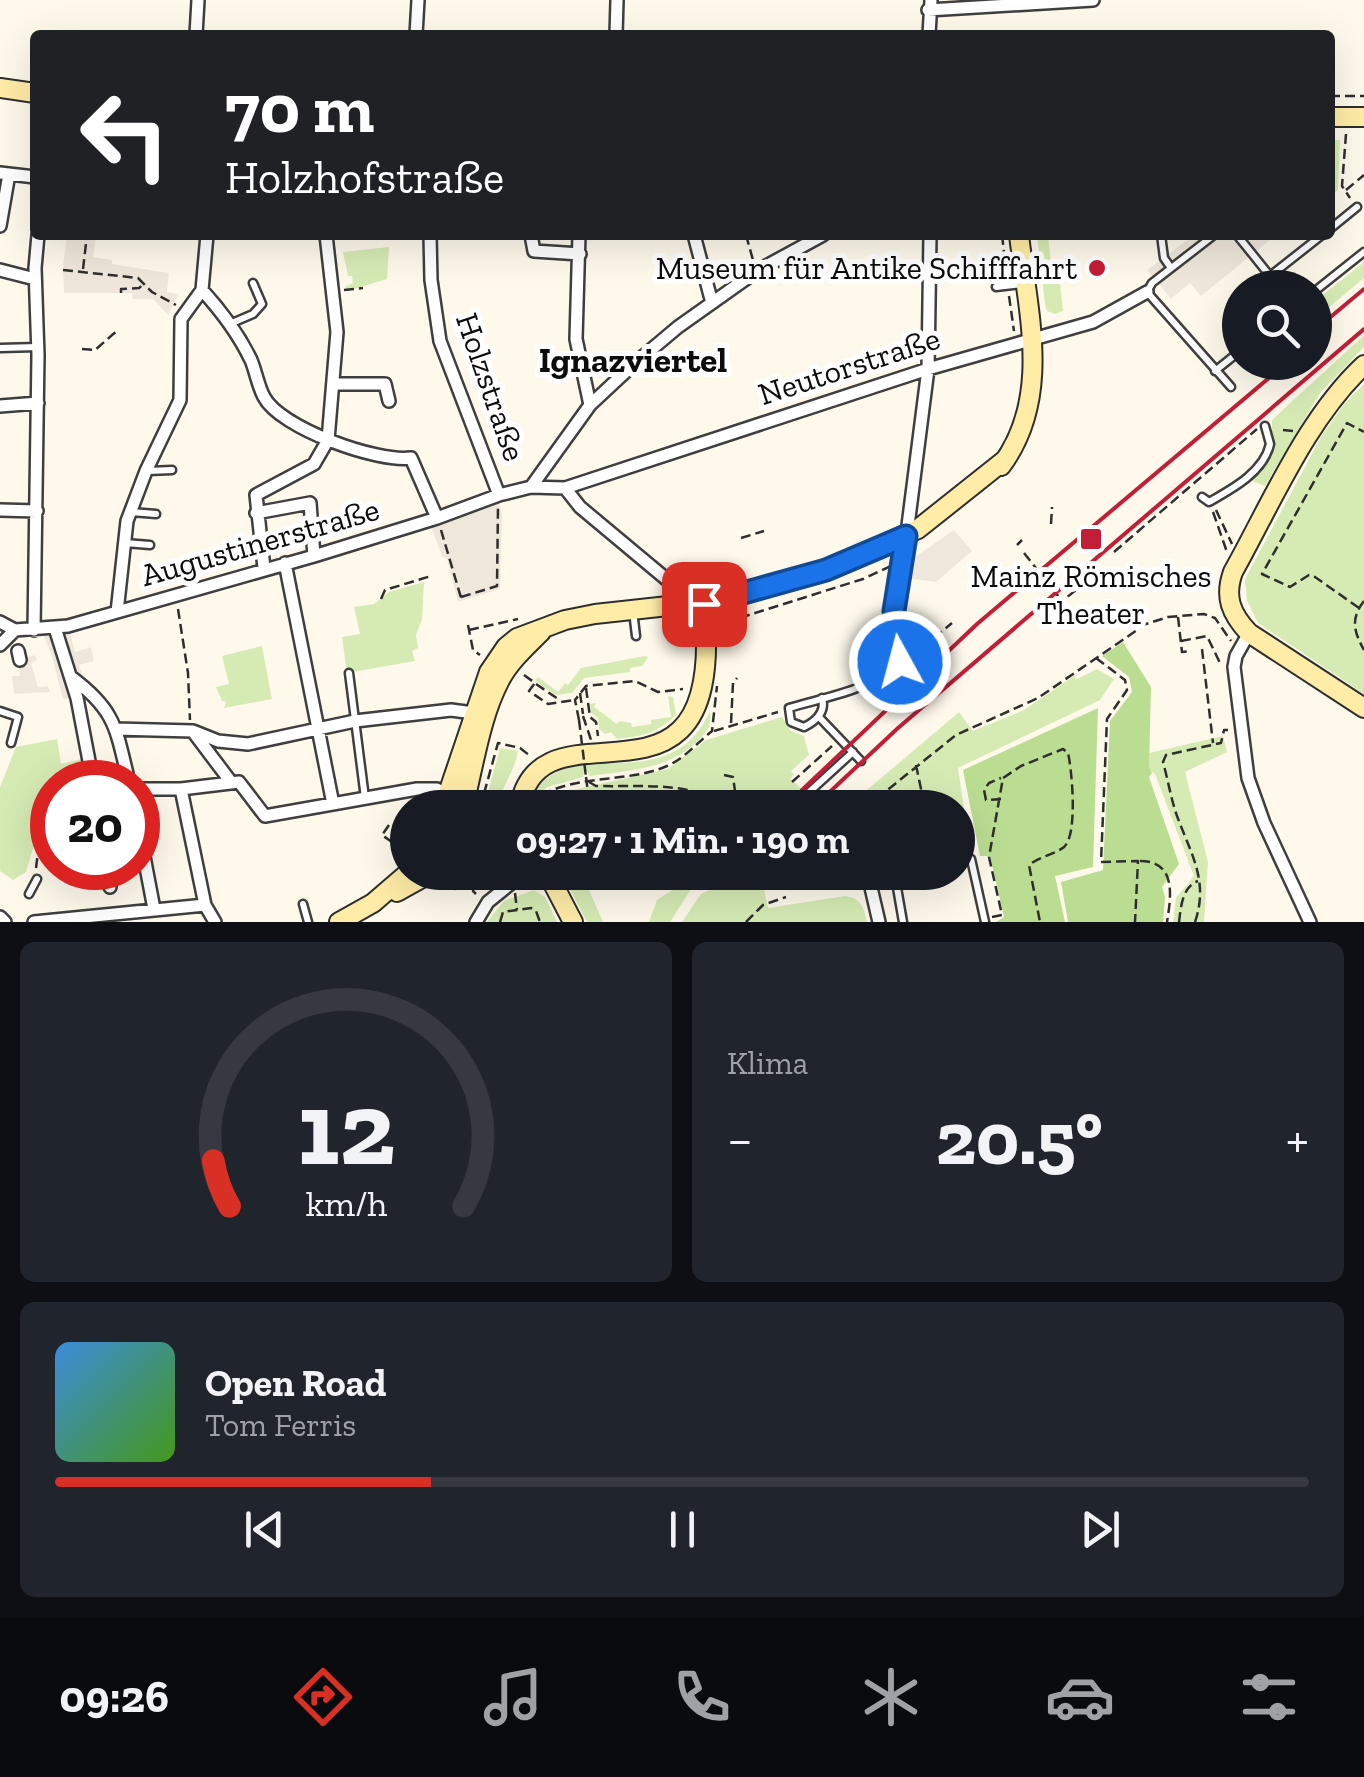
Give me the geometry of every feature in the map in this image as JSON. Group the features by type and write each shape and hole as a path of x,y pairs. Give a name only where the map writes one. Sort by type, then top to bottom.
{"street":[{"path":"196,30 198,0"},
{"path":"416,30 418,0"},
{"path":"616,30 617,0"},
{"path":"929,5 1093,0"},
{"path":"0,88 30,91"},
{"path":"0,226 5,173 30,176"},
{"path":"34,630 38,240"},
{"path":"117,612 130,512 180,400 180,319 202,290 206,240"},
{"path":"264,568 255,498 259,492 300,473 320,457 328,440 338,332 327,240"},
{"name":"Holzstraße","path":"430,240 431,280 440,341 498,495"},
{"path":"532,240 534,251 580,254"},
{"path":"579,240 578,357 590,404"},
{"path":"695,240 712,303"},
{"path":"531,487 590,404 625,372 756,271 814,240"},
{"path":"906,542 928,369 930,240"},
{"path":"451,790 481,714 506,671 544,628 595,614 695,605 826,570 906,542 1006,459 1020,436 1031,402 1032,339 1020,240"},
{"path":"0,270 35,279"},
{"path":"202,290 232,323 252,362 265,401 328,440 362,453 398,460 411,458 437,518"},
{"name":"Neutorstraße","path":"531,487 564,488 928,369 1109,315 1146,292"},
{"path":"1364,366 1328,405 1233,572 1228,592 1231,609 1249,633 1364,708"},
{"path":"333,384 385,384 390,401"},
{"path":"0,406 38,403"},
{"name":"Augustinerstraße","path":"17,646 34,630 117,612 314,556 531,487"},
{"path":"527,790 526,785 544,763 568,755 653,747 686,726 701,693 706,627 695,605 580,508 564,488"},
{"path":"256,513 310,504 314,556"},
{"path":"0,510 37,511"},
{"path":"285,563 333,804"},
{"path":"0,622 17,646"},
{"path":"55,628 77,698 89,760"},
{"path":"1249,633 1234,667 1248,778 1264,823 1310,922"},
{"path":"0,644 17,646"},
{"path":"71,677 97,696 113,720 123,760"},
{"path":"116,729 193,732 218,741 248,744 355,721 451,710 481,714"},
{"path":"466,790 481,714"},
{"path":"193,732 230,782"},
{"path":"160,789 240,782 265,816 436,789"},
{"path":"181,790 206,905 215,922"},
{"path":"374,903 390,889"},
{"path":"150,890 154,909"},
{"path":"339,922 403,890"},
{"path":"476,922 488,902 503,890"},
{"path":"556,890 573,922"},
{"path":"872,890 879,922"},
{"path":"32,919 206,905"}],"lane":[{"path":"1335,225 1357,207"},
{"path":"1162,240 1164,258 1172,268"},
{"path":"1208,240 1152,283 1146,292 1232,387"},
{"path":"1241,240 1270,276 1316,240"},
{"path":"1332,277 1364,252"},
{"path":"232,323 253,314 262,304 254,283"},
{"path":"996,287 1025,284"},
{"path":"0,348 38,347"},
{"path":"1215,371 1222,365"},
{"path":"1202,497 1209,502 1260,465 1270,444 1262,427"},
{"path":"146,471 172,470"},
{"path":"130,512 156,514"},
{"path":"124,542 150,545"},
{"path":"822,698 819,717 806,726 798,726 789,719 789,708 876,680 900,662 895,597 906,542"},
{"path":"633,610 636,636"},
{"path":"349,673 366,799"},
{"path":"0,712 18,718 11,743"},
{"path":"819,717 861,761"},
{"path":"811,790 853,752"},
{"path":"975,878 984,920"},
{"path":"28,894 30,890"},
{"path":"898,890 904,922"},
{"path":"303,904 308,922"}],"path":[{"path":"1335,96 1364,96"},
{"path":"1347,117 1342,186 1357,207"},
{"path":"1345,191 1364,175"},
{"path":"83,271 86,240"},
{"path":"747,240 756,271"},
{"path":"63,270 138,278 152,292 186,311"},
{"path":"121,293 121,289 139,288 146,282"},
{"path":"333,291 363,288"},
{"path":"82,349 96,350 119,328"},
{"path":"578,357 601,356 625,372"},
{"path":"1358,608 1309,575 1290,587 1262,574 1347,423 1364,432"},
{"path":"1114,552 1262,427"},
{"path":"1283,430 1300,432"},
{"path":"437,518 461,599 498,586 498,495"},
{"path":"1050,524 1052,508"},
{"path":"1216,510 1231,542"},
{"path":"1214,517 1230,555"},
{"path":"741,538 764,531"},
{"path":"1017,545 1022,540"},
{"path":"1024,553 1062,601"},
{"path":"1038,584 1063,564"},
{"path":"720,624 863,579 890,566"},
{"path":"381,599 385,590 432,576"},
{"path":"1056,606 1081,586"},
{"path":"176,594 193,732"},
{"path":"1364,601 1358,608 1354,630 1364,650"},
{"path":"890,790 916,764 956,735 1038,698 1146,624 1204,614"},
{"path":"1178,616 1182,652 1190,651"},
{"path":"485,658 473,650 469,628 518,619"},
{"path":"913,656 952,622"},
{"path":"1181,641 1207,636 1222,665"},
{"path":"1202,649 1213,745"},
{"path":"1096,657 1125,680 1127,690 1107,719 1102,862 1157,865 1172,888 1167,922"},
{"path":"525,675 532,666"},
{"path":"519,671 562,702"},
{"path":"731,724 733,683 737,678"},
{"path":"535,683 530,691 548,704 575,700 586,686 635,680 658,692 680,689"},
{"path":"586,686 598,741"},
{"path":"580,693 588,790"},
{"path":"575,700 580,718 589,726 591,742"},
{"path":"712,731 789,708"},
{"path":"1195,922 1201,880 1176,814 1163,762 1166,755 1221,743 1224,730 1228,730"},
{"path":"792,782 840,738"},
{"path":"485,790 498,742 529,755"},
{"path":"1001,799 986,800 984,790 989,783 1062,749 1068,752 1073,789 1070,840 1063,848 1029,865 1040,922"},
{"path":"916,764 921,790"},
{"path":"724,775 733,778 735,790"},
{"path":"984,920 1002,915 989,857 1003,778"},
{"path":"553,790 587,779"},
{"path":"587,779 596,786 675,786 697,790"},
{"path":"389,825 382,835 390,841"},
{"path":"1136,922 1138,861"},
{"path":"1179,922 1183,898 1192,883 1201,880"},
{"path":"473,890 479,896"},
{"path":"516,895 517,910"},
{"path":"746,922 763,905 786,897"},
{"path":"500,922 502,912 535,909 540,922"}],"green space":[{"path":"1335,140 1340,140 1335,193"},
{"path":"1038,240 1049,240 1053,283 1060,283 1063,311 1047,311"},
{"path":"389,247 387,279 347,291 345,287 353,283 343,252"},
{"path":"1364,262 1364,278 1332,305 1332,287"},
{"path":"1364,335 1364,347 1320,393 1265,486 1250,480 1272,455 1272,420 1315,380 1332,380 1332,365"},
{"path":"1364,384 1364,694 1258,623 1247,601 1245,579 1321,437"},
{"path":"424,582 422,619 416,635 418,648 412,651 415,661 347,673 342,637 360,634 354,607 374,604 389,592"},
{"path":"1123,642 1151,687 1149,777 1179,864 1162,887 1163,922 1068,922 1061,882 1103,870 1110,721 1132,692 1129,677 1102,656"},
{"path":"262,646 272,699 224,708 226,702 216,687 229,684 222,656"},
{"path":"648,657 642,666 630,668 630,672 584,678 572,693 555,695 535,681 538,677 558,692 581,668"},
{"path":"1097,669 1114,679 1100,700 958,768 961,790 867,790 959,712 973,731 1024,710 1074,676 1077,679"},
{"path":"668,696 673,697 676,715 656,730 634,737 617,739 611,732 605,734 599,729 598,718 591,713 590,704 596,703 594,707 617,724 651,724 651,720 671,717"},
{"path":"1098,708 1093,867 1055,876 1065,922 996,922 1004,917 990,856 980,856 975,831 975,790 967,790 963,770"},
{"path":"710,711 706,733 688,749 662,763 589,776 584,772 583,777 538,790 547,778 568,768 644,761 670,754 692,738"},
{"path":"782,717 791,731 804,736 809,755 791,771 794,775 790,779 803,790 573,790 668,769 706,740"},
{"path":"1223,736 1227,752 1185,772 1208,862 1204,922 1173,922 1176,898 1194,876 1155,774 1149,770 1149,753"},
{"path":"57,739 60,760 30,760 30,858 26,872 13,880 0,871 0,787 16,747"},
{"path":"500,748 518,751 503,790 489,790"},
{"path":"534,890 545,897 557,922 487,922 504,901"},
{"path":"571,890 589,890 603,922 587,922"},
{"path":"672,890 690,890 670,922 649,922 657,900"},
{"path":"709,890 764,890 768,908 845,896 861,904 867,922 682,922 701,894"}],"shaded area":[{"path":"66,240 95,240 93,257 169,273 167,292 179,294 168,315 153,299 133,299 132,293 64,293"},
{"path":"1187,240 1270,240 1233,270 1222,270 1222,279 1201,296 1190,283 1171,299 1147,270"},
{"path":"498,501 502,513 500,589 458,602 447,559 442,556 430,524"},
{"path":"954,530 972,551 936,582 908,578 915,557"},
{"path":"68,626 75,652 91,647 94,661 79,665 85,680 90,681 99,696 63,699 41,629"},
{"path":"35,655 37,660 31,663 38,687 48,686 50,692 14,694 12,676 20,676 18,660"}],"railway":[{"path":"1332,316 1364,289"},
{"path":"832,790 898,728 1364,329"},
{"path":"802,790 977,624 1267,380"}],"place":[{"name":"Museum für Antike Schifffahrt","path":"1097,268"},
{"name":"Mainz Römisches Theater","path":"1091,539"}],"district":[{"name":"Ignazviertel","path":"633,360"}],"route":[{"path":"704,604 826,570 906,536 894,611 900,662"}]}
